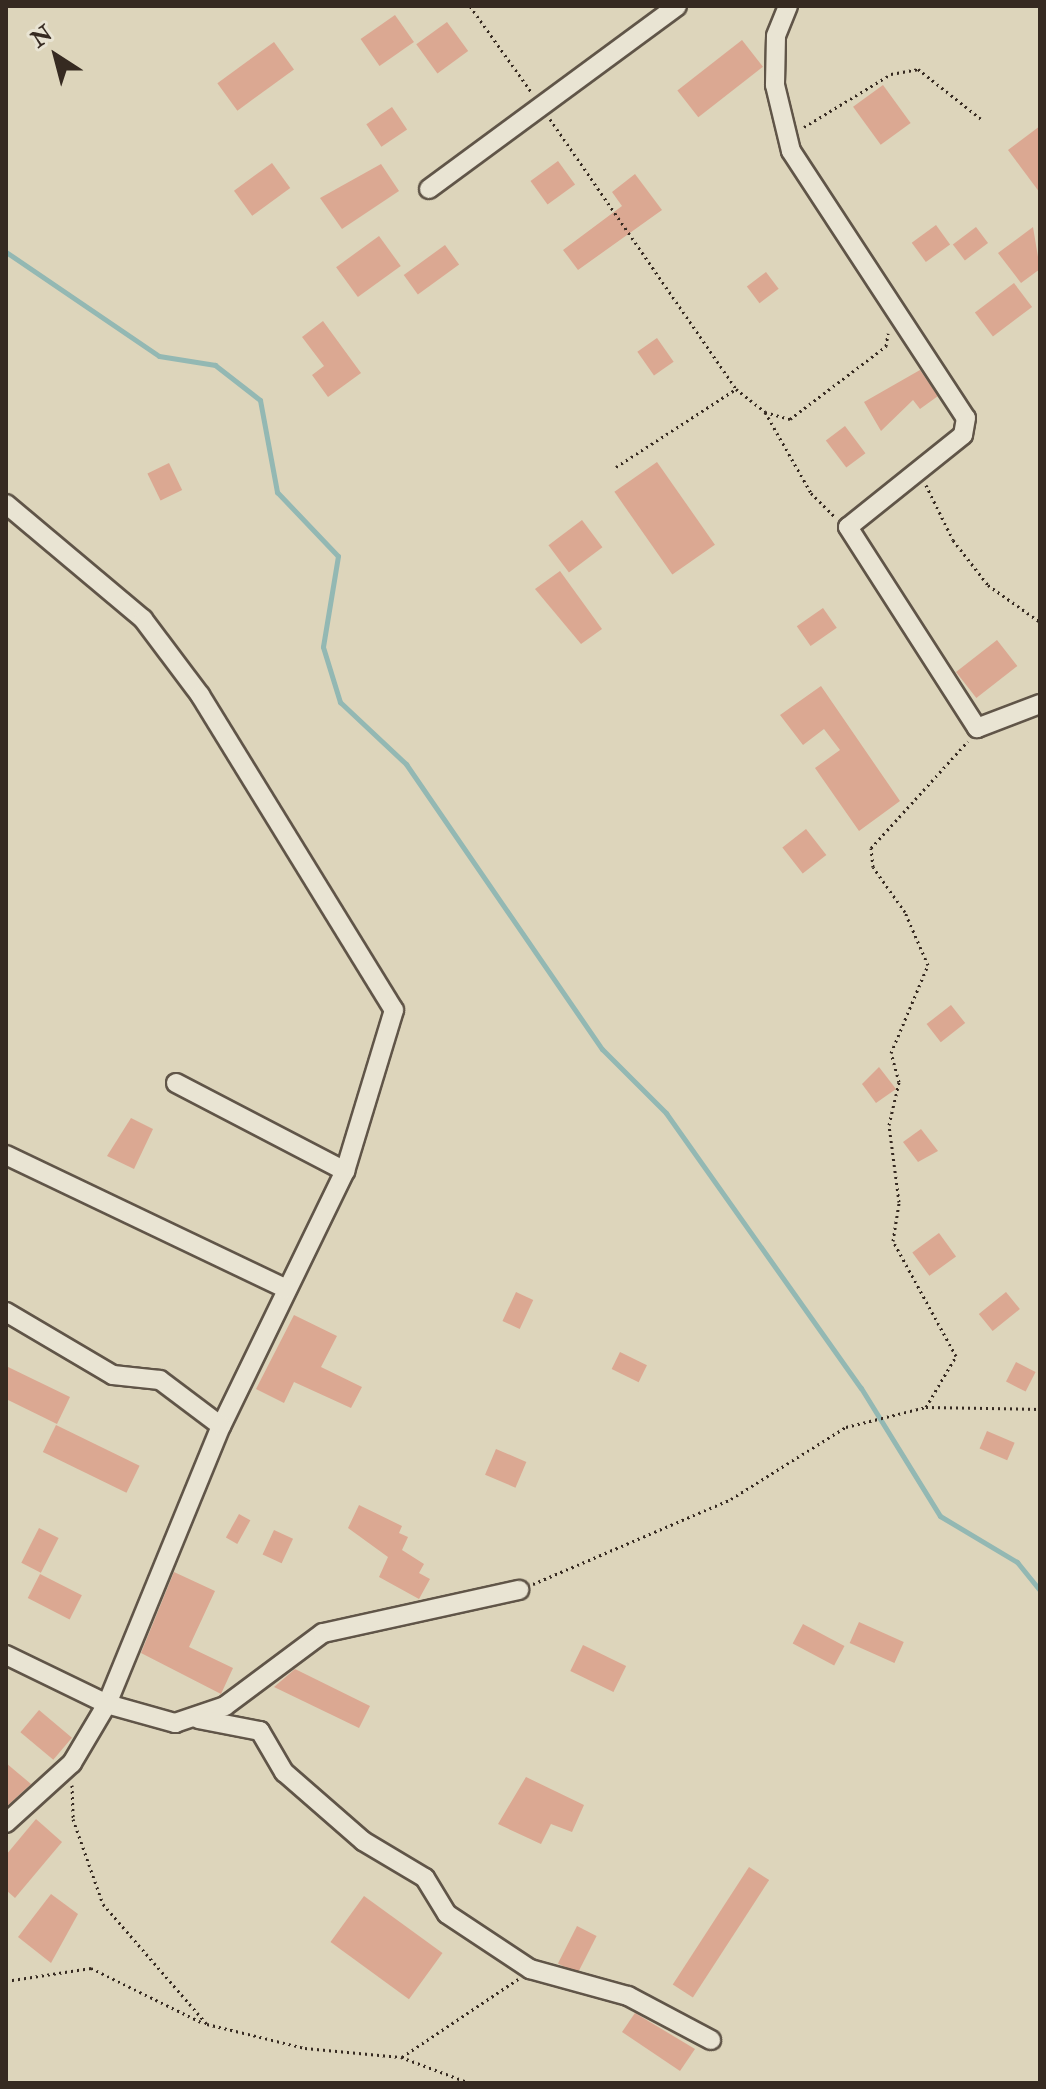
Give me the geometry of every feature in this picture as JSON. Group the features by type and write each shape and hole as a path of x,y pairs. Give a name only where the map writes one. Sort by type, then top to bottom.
{"street":[{"path":"429,189 543,108 677,6"},
{"path":"788,6 776,36 775,85 791,151 966,418 963,435 918,467 848,527 977,728 1040,704"},
{"path":"6,504 143,619 200,695 394,1010 345,1171 221,1426 107,1704 72,1763 6,1823"},
{"path":"176,1083 345,1171"},
{"path":"7,1160 287,1289"},
{"path":"6,1312 113,1375 160,1380 221,1426"},
{"path":"198,1719 323,1633 519,1590"},
{"path":"6,1655 107,1704 175,1723 198,1719 260,1731 284,1772 363,1841 425,1878 447,1914 530,1969 628,1996 711,2040"}],"path":[{"path":"470,6 736,389 765,412 811,493 848,527"},
{"path":"784,123 808,128 891,74 918,69 981,119"},
{"path":"765,412 790,419 826,397 886,346 892,305"},
{"path":"616,467 736,389"},
{"path":"918,467 953,540 979,574 1040,622"},
{"path":"926,1407 956,1356 893,1241 899,1202 889,1125 899,1082 891,1053 928,965 905,912 873,867 871,848 945,773 977,728"},
{"path":"519,1590 731,1499 846,1427 926,1407 1040,1409"},
{"path":"72,1763 73,1819 103,1904 207,2024"},
{"path":"6,1981 91,1968 207,2024 305,2048 401,2057 470,2083"},
{"path":"401,2057 470,2018 530,1969"}],"building":[{"path":"395,15 414,42 380,66 361,39"},
{"path":"447,22 468,51 437,73 416,44"},
{"path":"742,40 763,67 698,117 677,90"},
{"path":"274,42 294,70 237,111 217,83"},
{"path":"883,85 911,123 881,145 853,107"},
{"path":"392,107 407,129 381,147 366,124"},
{"path":"1040,126 1040,193 1008,150"},
{"path":"558,161 575,184 548,204 530,181"},
{"path":"272,163 290,188 252,216 234,191"},
{"path":"381,164 399,191 342,229 320,198"},
{"path":"635,174 662,210 578,270 563,250 622,206 612,192"},
{"path":"936,225 950,244 926,262 912,243"},
{"path":"976,227 988,243 965,260 953,244"},
{"path":"1033,227 1040,269 1021,283 998,253"},
{"path":"379,236 401,266 358,297 336,267"},
{"path":"445,245 459,264 418,294 404,275"},
{"path":"766,272 779,289 759,303 747,286"},
{"path":"1014,283 1032,307 993,336 975,312"},
{"path":"323,321 361,373 328,397 312,375 324,366 302,337"},
{"path":"657,338 674,362 654,376 637,352"},
{"path":"920,370 938,396 920,409 913,400 881,431 864,402"},
{"path":"845,426 865,453 846,468 826,440"},
{"path":"657,462 715,545 672,575 614,492"},
{"path":"169,463 182,490 161,500 147,474"},
{"path":"582,520 602,547 569,572 548,545"},
{"path":"560,571 602,629 581,644 535,589"},
{"path":"823,608 837,628 811,646 797,626"},
{"path":"997,640 1017,666 976,698 956,672"},
{"path":"821,686 900,801 859,831 815,768 840,750 824,729 803,745 780,715"},
{"path":"806,829 826,855 803,873 782,847"},
{"path":"951,1005 965,1023 941,1042 927,1024"},
{"path":"879,1067 896,1089 876,1103 862,1084"},
{"path":"131,1118 153,1129 134,1169 107,1156"},
{"path":"921,1129 938,1151 918,1162 903,1142"},
{"path":"939,1233 956,1256 929,1276 912,1252"},
{"path":"516,1292 533,1300 520,1329 502,1321"},
{"path":"1006,1292 1020,1309 993,1331 979,1314"},
{"path":"294,1315 337,1336 321,1367 362,1387 351,1408 294,1382 284,1403 256,1389"},
{"path":"620,1352 647,1365 639,1382 612,1369"},
{"path":"1016,1362 1036,1372 1026,1392 1006,1382"},
{"path":"6,1366 70,1397 57,1424 6,1399"},
{"path":"56,1425 140,1466 126,1493 43,1452"},
{"path":"987,1431 1015,1443 1007,1460 980,1448"},
{"path":"496,1449 526,1462 515,1488 485,1475"},
{"path":"359,1505 402,1526 399,1533 408,1537 402,1550 424,1564 419,1573 430,1579 419,1599 379,1577 388,1557 348,1528"},
{"path":"239,1514 250,1520 237,1544 226,1538"},
{"path":"39,1528 59,1538 41,1573 21,1563"},
{"path":"274,1530 293,1539 282,1563 263,1554"},
{"path":"174,1572 215,1591 189,1647 233,1668 221,1694 141,1653"},
{"path":"40,1574 82,1595 70,1619 28,1598"},
{"path":"859,1622 904,1642 894,1663 850,1643"},
{"path":"803,1624 844,1646 834,1665 793,1643"},
{"path":"583,1645 626,1666 613,1692 570,1671"},
{"path":"295,1669 370,1706 359,1728 274,1687"},
{"path":"39,1710 72,1738 53,1760 20,1732"},
{"path":"6,1763 31,1784 6,1807"},
{"path":"526,1777 584,1805 572,1832 551,1824 541,1844 498,1824"},
{"path":"36,1819 62,1842 15,1898 6,1890 6,1855"},
{"path":"749,1867 769,1880 693,1997 673,1984"},
{"path":"51,1894 78,1914 51,1963 18,1937"},
{"path":"364,1896 442,1953 409,1999 330,1942"},
{"path":"577,1926 597,1936 578,1973 558,1963"},
{"path":"635,2013 695,2049 680,2071 622,2032"}],"waterway":[{"path":"6,252 159,356 215,365 260,400 277,492 338,556 323,647 340,702 406,764 602,1049 666,1113 861,1388 940,1516 1017,1562 1040,1590"}]}
